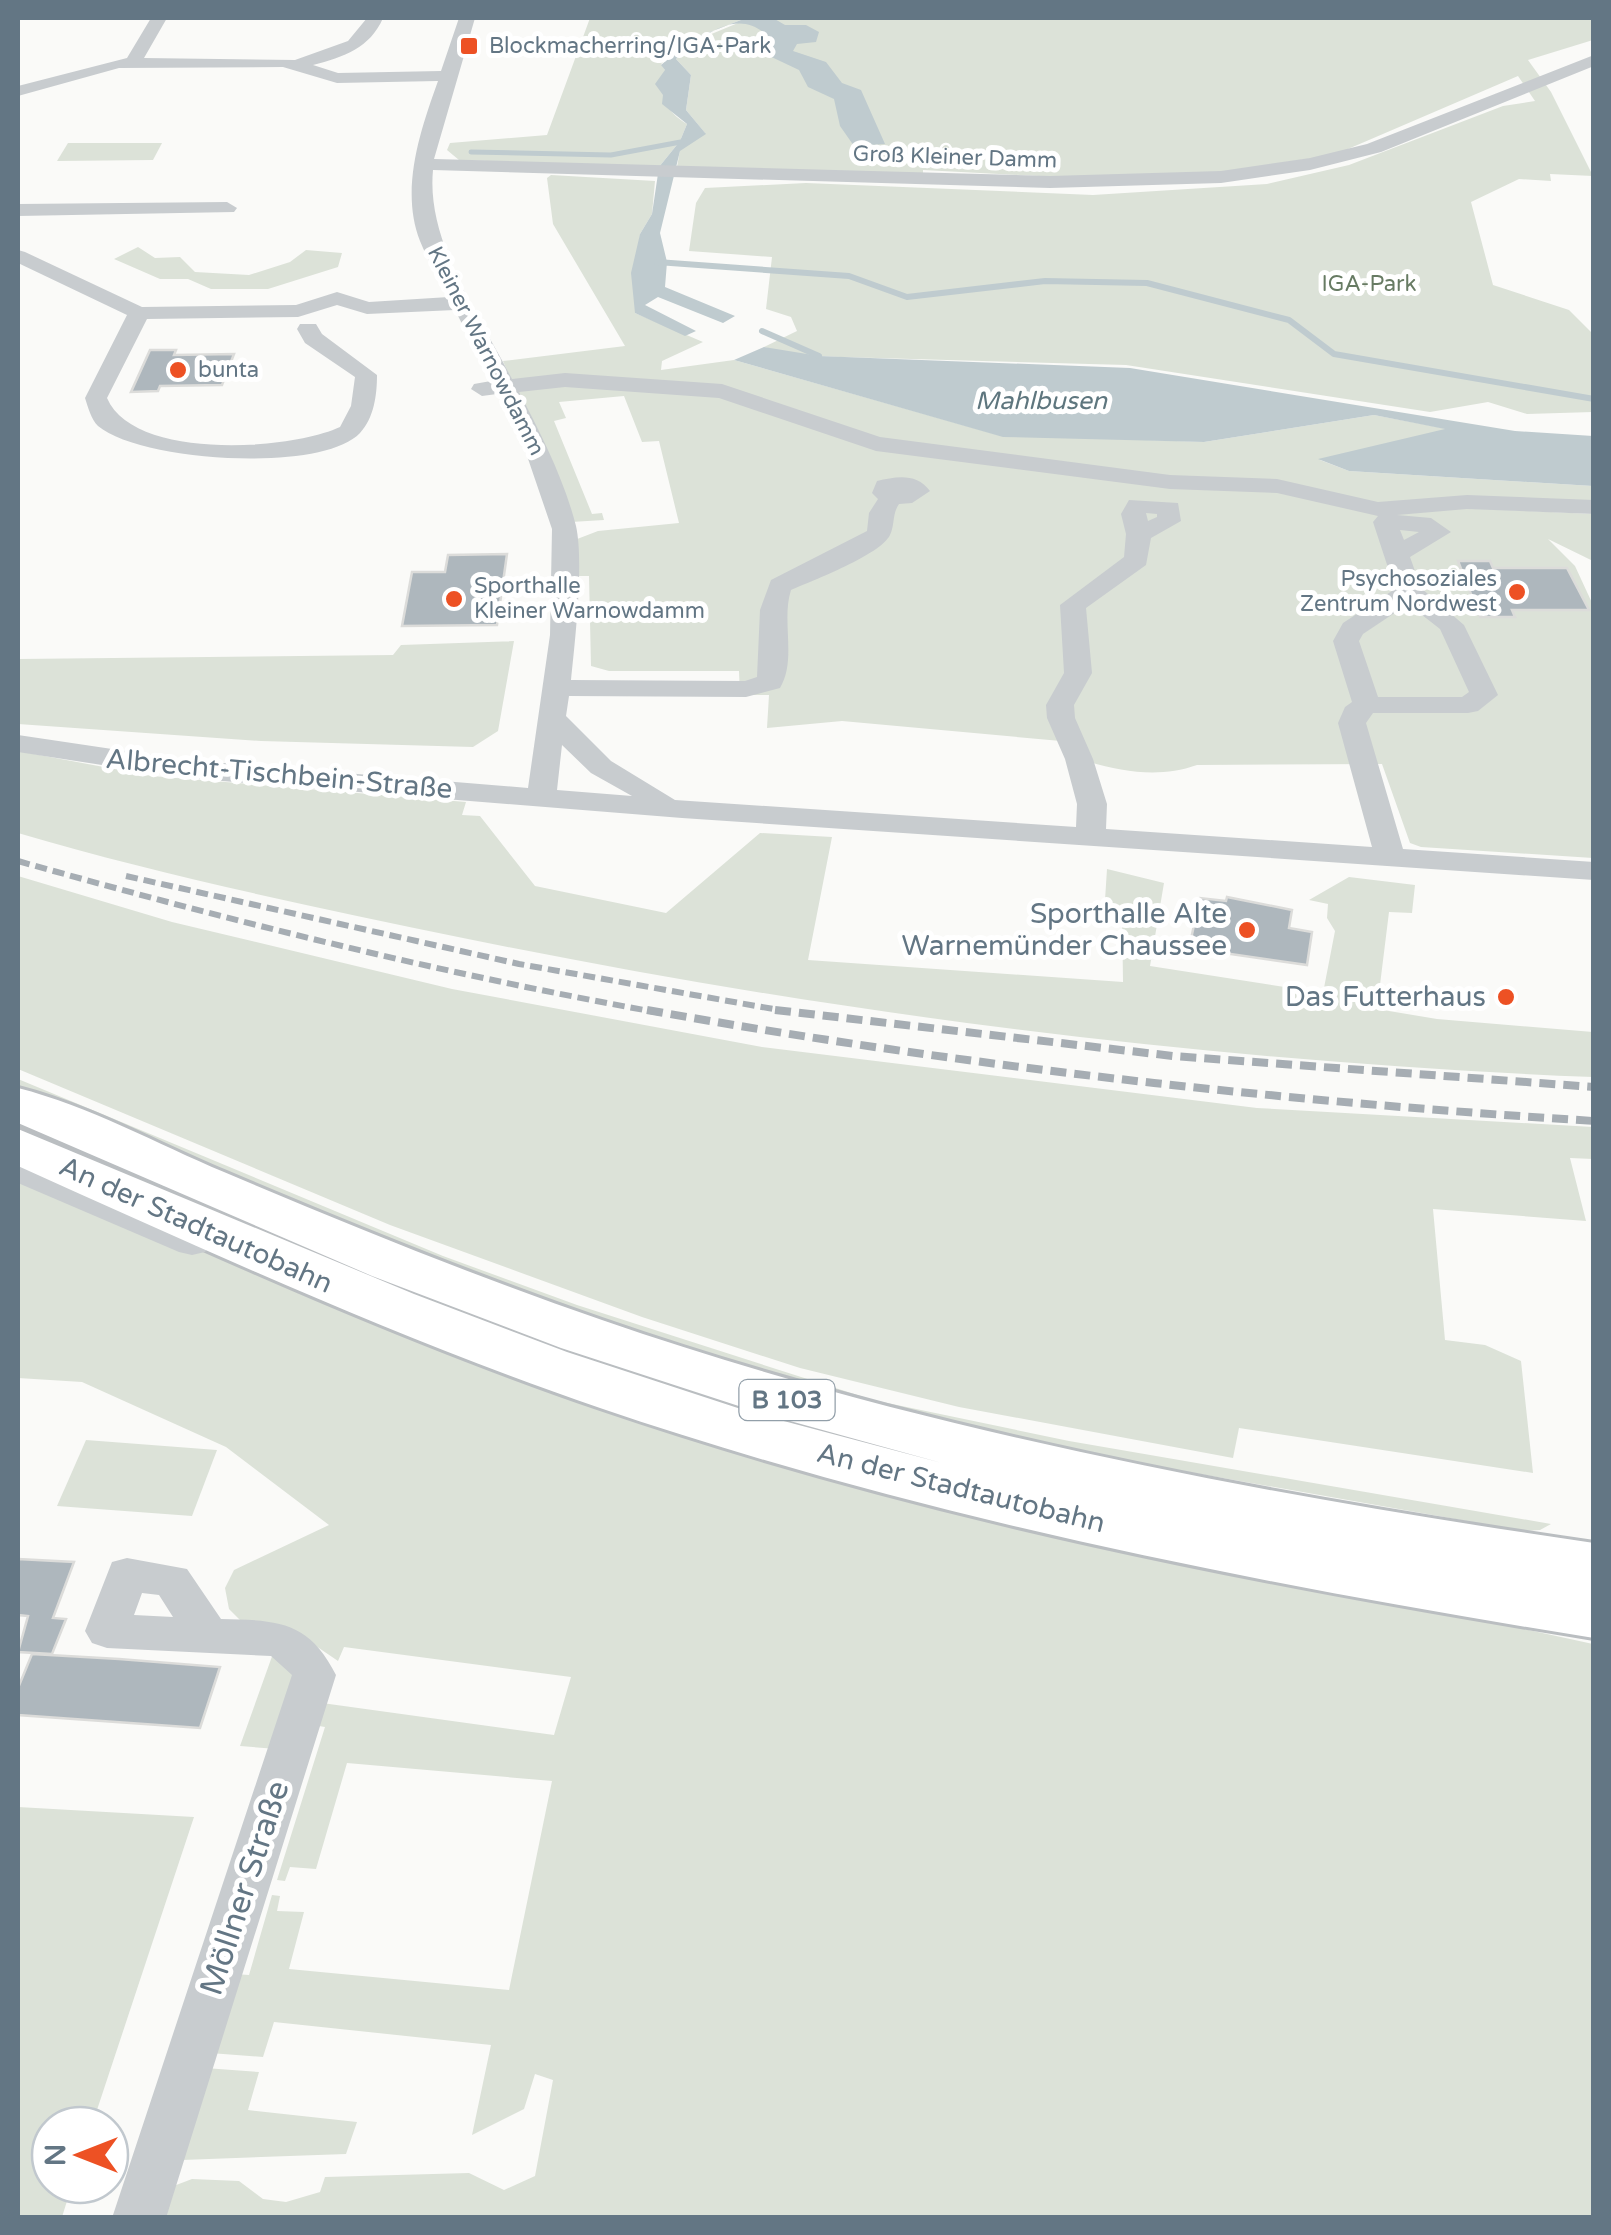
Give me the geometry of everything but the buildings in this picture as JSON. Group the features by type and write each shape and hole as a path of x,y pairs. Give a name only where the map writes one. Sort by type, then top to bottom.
{"highway":[{"name":"An der Stadtautobahn","path":"18,1104 446,1285 774,1396 1086,1477 1412,1539 1594,1568"},
{"name":"An der Stadtautobahn","path":"18,1146 401,1314 624,1394 997,1500 1266,1558 1594,1613"}],"street":[{"path":"132,63 159,18"},
{"path":"18,91 108,64 299,64 357,45 370,34 375,18"},
{"name":"Kleiner Warnowdamm","path":"467,18 423,164 424,222 464,303 494,388 536,447 564,529 566,589 541,797"},
{"name":"Groß Kleiner Damm","path":"1474,108 1517,83 1594,50"},
{"name":"Groß Kleiner Damm","path":"423,164 1050,182 1191,180 1342,157 1408,136 1594,60"},
{"path":"299,64 337,78"},
{"path":"97,70 107,74 266,73 306,85 337,78 447,76"},
{"path":"25,233 227,208"},
{"path":"25,233 134,322 298,311 338,298 367,308 464,303"},
{"path":"134,322 96,398 100,418 108,427 146,443 206,448 296,448 334,440 348,432 357,420 366,375 360,367 313,338 308,330"},
{"path":"494,388 565,380 722,391 876,444 1170,482 1277,486 1378,509 1466,502 1594,507"},
{"path":"554,702 746,689 770,682 771,613 780,586 868,543 879,533 881,513 892,497"},
{"path":"1090,838 1092,804 1079,759 1061,718 1062,696 1078,672 1072,612 1080,600 1138,560 1139,534"},
{"path":"1390,858 1352,723 1355,713 1367,706 1468,705 1484,695 1451,624 1409,592 1398,553"},
{"path":"1367,706 1347,636 1366,618 1409,592"},
{"path":"554,702 602,767 632,788 682,809"},
{"name":"Albrecht-Tischbein-Straße","path":"18,744 155,766 682,809 1594,871"},
{"path":"18,1170 307,1293 401,1314"},
{"name":"Möllner Straße","path":"138,2218 314,1675 307,1656 297,1646 280,1640 210,1636"}],"green space":[{"path":"590,18 746,18 692,39 661,64 665,70 666,102 687,124 680,141 659,167 459,160 447,150 450,143 547,135"},
{"name":"IGA-Park","path":"750,18 1593,18 1593,40 1528,60 1551,92 1593,176 1550,174 1551,181 1519,179 1471,202 1493,285 1569,310 1593,334 1593,412 1527,414 1488,402 1430,412 1126,365 794,355 764,347 797,331 791,317 766,309 772,257 689,251 696,203 705,188 806,183 1093,195 1267,184 1349,165 1503,106 1535,101 1518,76 1334,155 1200,175 1095,179 923,170 923,174 677,167 680,150 705,133 686,110 691,75 676,59 697,40"},
{"path":"68,143 162,143 153,160 57,161"},
{"path":"551,175 655,181 652,214 640,234 635,313 703,342 662,361 661,370 734,360 998,435 1204,442 1374,415 1448,429 1320,460 1349,471 1593,486 1593,503 1469,508 1593,514 1593,561 1548,539 1575,566 1593,605 1593,858 1421,847 1410,843 1382,764 1197,765 1167,772 1138,772 1079,759 1072,742 842,721 767,728 769,695 740,695 739,671 609,671 591,666 589,576 578,576 572,541 598,531 679,523 659,441 642,442 624,396 559,402 566,418 554,421 592,514 602,513 604,520 571,522 503,361 625,346 553,224 547,178"},
{"path":"138,247 155,258 180,257 195,272 249,275 290,262 306,250 342,253 338,267 268,289 211,289 188,279 160,279 114,259"},
{"path":"514,641 498,731 473,747 261,741 18,724 18,659 393,655 401,645"},
{"path":"18,751 152,776 466,802 462,815 480,816 535,886 666,913 760,833 832,837 808,960 1123,982 1122,909 1105,900 1107,869 1164,883 1150,966 1323,993 1335,931 1327,918 1328,904 1309,900 1349,877 1415,885 1412,913 1389,912 1377,1009 1437,1019 1593,1032 1593,1077 1309,1060 1025,1030 743,990 463,938 183,877 18,833"},
{"path":"18,876 172,922 452,989 762,1047 1257,1108 1593,1127 1593,1159 1570,1158 1586,1221 1433,1209 1445,1340 1485,1345 1521,1361 1533,1473 1239,1428 1233,1458 959,1407 800,1368 642,1317 390,1225 18,1069"},
{"path":"18,1079 443,1256 577,1305 873,1400 1069,1441 1551,1524 1540,1530 1523,1531 957,1431 568,1314 18,1090"},
{"path":"18,1167 307,1293 1496,1623 1593,1644 1593,2217 159,2217 171,2187 192,2179 239,2181 263,2199 286,2202 320,2192 325,2177 469,2173 504,2190 535,2176 553,2080 535,2074 524,2109 472,2135 491,2045 274,2022 263,2057 210,2053 234,1974 249,1975 272,1895 280,1896 277,1911 304,1912 289,1969 509,1990 552,1781 347,1763 316,1869 290,1867 285,1881 277,1880 325,1727 313,1725 322,1703 554,1735 571,1677 344,1647 338,1661 294,1631 243,1623 229,1609 225,1588 234,1570 329,1525 226,1447 82,1382 18,1378"},
{"path":"86,1440 217,1450 192,1516 57,1506"},
{"path":"275,1648 298,1668 277,1749 240,1746"},
{"path":"18,1807 194,1817 99,2105 30,2105 30,2205 66,2205 62,2217 18,2217"},
{"path":"205,2068 259,2072 248,2110 357,2122 346,2154 182,2160"}],"water":[{"path":"746,18 773,18 785,25 806,25 819,32 816,42 797,44 793,51 826,62 842,83 861,90 885,144 854,146 840,126 834,99 808,87 799,70 763,53 770,39 747,24 725,26"},
{"path":"718,29 676,59 691,75 686,110 706,134 680,151 660,233 667,262 665,287 735,316 723,323 658,297 645,305 696,331 685,336 635,313 631,273 640,234 652,214 659,167 680,141 687,124 662,104 663,95 655,84 665,70 661,65 692,39"},
{"name":"Mahlbusen","path":"764,347 819,356 1130,368 1515,431 1593,436 1593,486 1349,471 1318,459 1445,429 1374,415 1204,442 1003,437 734,360"}],"waterway":[{"path":"471,152 611,155 686,141"},
{"path":"657,262 849,276 907,297 1045,281 1147,283 1289,320 1334,354 1594,399"},
{"path":"762,331 819,356"}],"railway":[{"path":"18,861 337,945 661,1013"},
{"path":"126,876 519,964 787,1011"},
{"path":"647,1010 883,1048 1119,1079 1356,1103 1594,1121"},
{"path":"775,1010 787,1011"},
{"path":"787,1011 1173,1056 1594,1087"},
{"path":"787,1011 796,1013"}],"place":[{"name":"Blockmacherring/IGA-Park","path":"469,46"},
{"name":"bunta","path":"178,370"},
{"name":"Psychosoziales Zentrum Nordwest","path":"1517,592"},
{"name":"Sporthalle Kleiner Warnowdamm","path":"454,599"},
{"name":"Sporthalle Alte Warnemünder Chaussee","path":"1247,930"},
{"name":"Das Futterhaus","path":"1506,997"}]}
